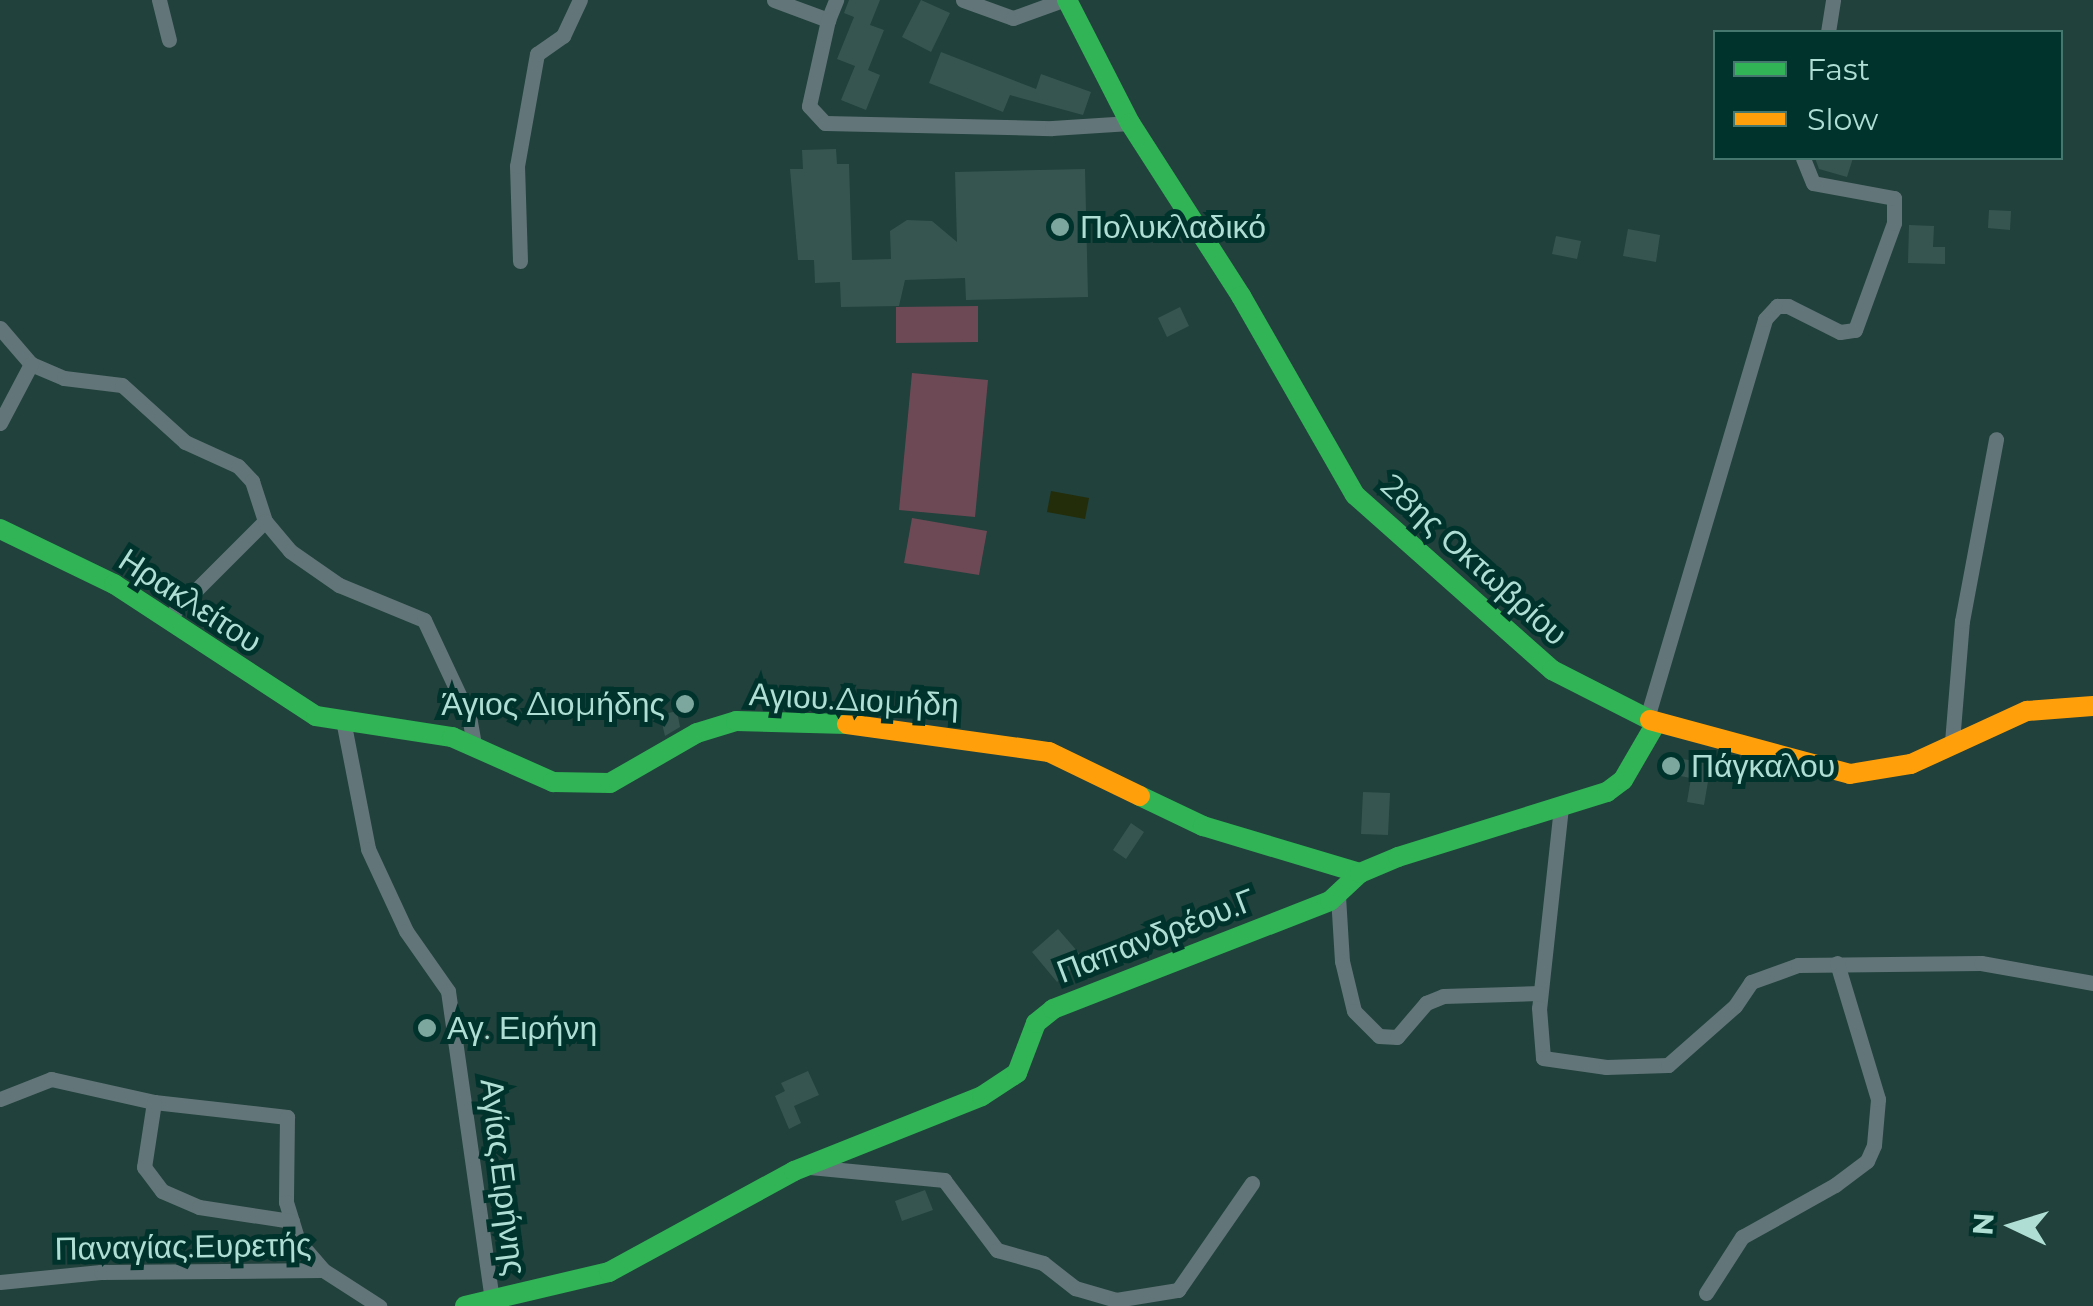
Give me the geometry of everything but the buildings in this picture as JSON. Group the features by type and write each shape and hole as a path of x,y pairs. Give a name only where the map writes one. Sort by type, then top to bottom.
{"street":[{"path":"159,0 169,40"},
{"path":"520,261 517,166 537,54 564,36 580,0"},
{"path":"774,0 828,20"},
{"path":"836,0 809,106 825,123 1052,128 1130,123"},
{"path":"963,0 1013,18 1065,0"},
{"name":"28ης Οκτωβρίου","path":"1065,0 1130,123 1191,213 1364,507 1552,670 1651,721 1841,774 1903,766 2027,711 2093,706"},
{"path":"1828,30 1833,0"},
{"path":"1651,721 1765,320 1777,306 1788,306 1840,332 1855,330 1894,223 1894,198 1813,183 1804,160"},
{"path":"0,328 31,364 64,378 122,386 185,442 238,466 252,481 265,521 290,551 340,585 424,620 469,716 474,744"},
{"path":"0,423 31,364"},
{"path":"1952,742 1962,621 1996,438"},
{"path":"167,619 265,521"},
{"name":"Ηρακλείτου","path":"0,529 114,584 316,716 344,726"},
{"name":"Αγιου.Διομήδη","path":"344,726 431,732 474,744 553,782 590,787 696,733 736,721 894,726 970,736 1049,752 1202,826 1360,873"},
{"name":"Παπανδρέου.Γ","path":"465,1306 609,1272 810,1167 932,1121 1008,1081 1020,1069 1036,1023 1053,1009 1338,896 1360,873 1614,788 1651,721"},
{"name":"Αγίας.Ειρήνης","path":"344,726 368,849 406,931 448,991 492,1301"},
{"path":"1561,807 1540,994 1543,1058 1606,1067 1668,1065 1735,1006 1751,982 1798,966 1980,963 2093,983"},
{"path":"1338,896 1342,961 1354,1011 1378,1036 1397,1037 1426,1004 1443,996 1540,994"},
{"path":"1706,1293 1742,1236 1835,1185 1867,1161 1874,1145 1878,1099 1838,963"},
{"path":"0,1099 52,1079 154,1102 286,1117 292,1221 298,1241 323,1270"},
{"path":"154,1102 144,1167 162,1191 199,1206 292,1221"},
{"path":"810,1167 944,1180 997,1250 1043,1263 1074,1288 1116,1300 1178,1290 1252,1183"},
{"name":"Παναγίας.Ευρετής","path":"0,1282 101,1272 323,1270 352,1302"},
{"path":"352,1302 379,1306"}],"shaded area":[{"path":"978,306 978,342 896,343 896,307"},
{"path":"912,373 988,380 975,517 899,510"},
{"path":"1051,491 1089,498 1085,519 1047,512"},
{"path":"912,518 987,531 979,575 904,563"}],"traffic: fast":[{"path":"1067,0 1130,123 1241,296 1355,495 1552,670 1650,720"},
{"path":"0,529 114,584 316,716 452,737 553,782 610,783 697,733 736,721 847,724"},
{"path":"465,1306 609,1272 794,1171 982,1096 1017,1073 1036,1023 1053,1009 1330,901 1360,873 1398,857 1607,792 1623,780 1656,723"},
{"path":"1140,796 1203,826 1360,873"}],"traffic: slow":[{"path":"1650,720 1850,774 1911,764 2027,711 2093,706"},
{"path":"847,724 1049,752 1140,796"}],"place":[{"name":"Πολυκλαδικό","path":"1060,227"},
{"name":"Άγιος Διομήδης","path":"685,704"},
{"name":"Πάγκαλου","path":"1671,766"},
{"name":"Αγ. Ειρήνη","path":"427,1028"}]}
